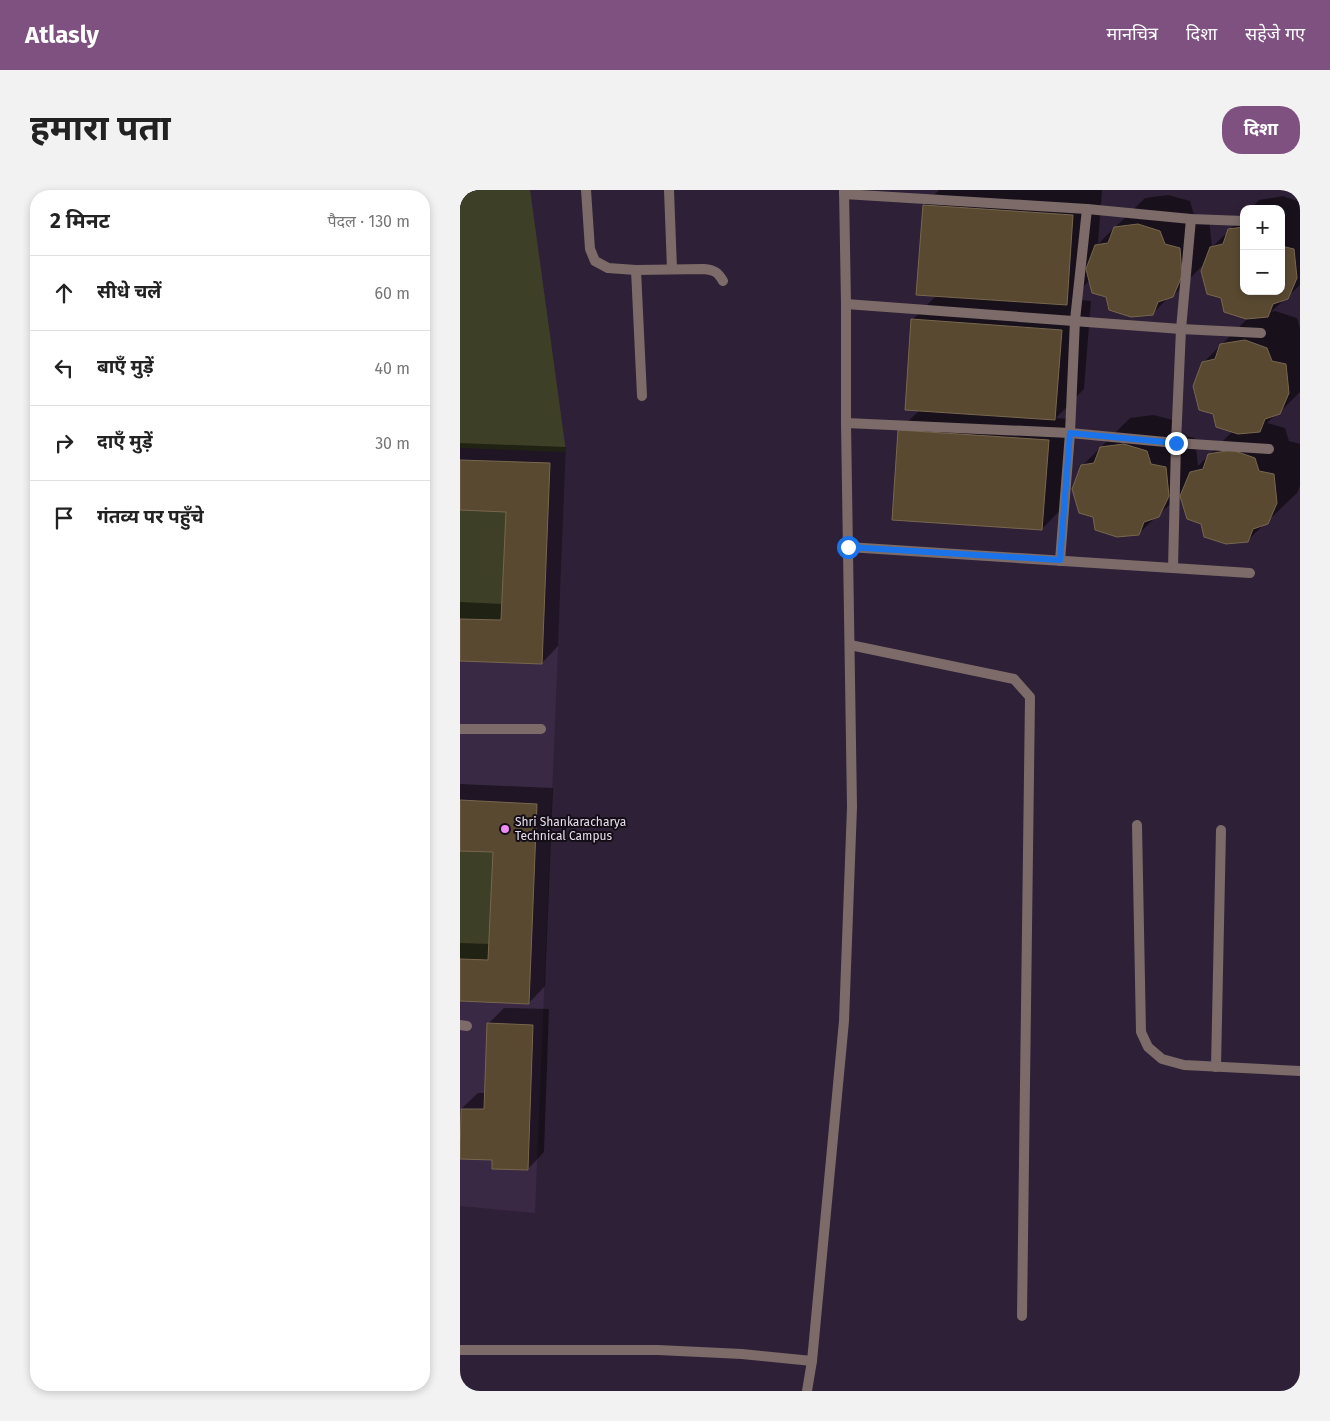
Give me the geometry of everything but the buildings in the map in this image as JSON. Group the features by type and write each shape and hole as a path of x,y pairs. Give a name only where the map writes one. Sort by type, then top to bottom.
{"street":[{"path":"586,190 590,249 595,261 608,268 713,270 719,273 723,281"},
{"path":"669,190 672,269"},
{"path":"807,1391 812,1361 844,1021 852,807 844,192 1240,222"},
{"path":"1060,560 1070,433 1076,320 1087,209"},
{"path":"1173,568 1181,329 1191,219"},
{"path":"636,270 642,396"},
{"path":"846,304 1181,329 1261,333"},
{"path":"846,423 1070,433 1269,449"},
{"path":"848,547 1250,573"},
{"path":"850,645 1014,679 1030,697 1022,1316"},
{"path":"460,729 541,729"},
{"path":"1137,825 1141,1032 1148,1047 1162,1059 1184,1065 1300,1071"},
{"path":"1216,1067 1221,830"},
{"path":"460,1350 658,1350 742,1354 812,1361"}],"shaded area":[{"name":"Shri Shankaracharya Technical Campus","path":"460,190 530,190 566,452 535,1213 460,1206"}],"green space":[{"path":"460,190 530,190 566,452 460,448"},
{"path":"460,510 506,512 501,620 460,619"},
{"path":"460,851 493,852 488,960 460,959"}],"place":[{"name":"Shri Shankaracharya Technical Campus","path":"505,829"}],"route":[{"path":"848,547 1060,560 1070,433 1176,443"}]}
